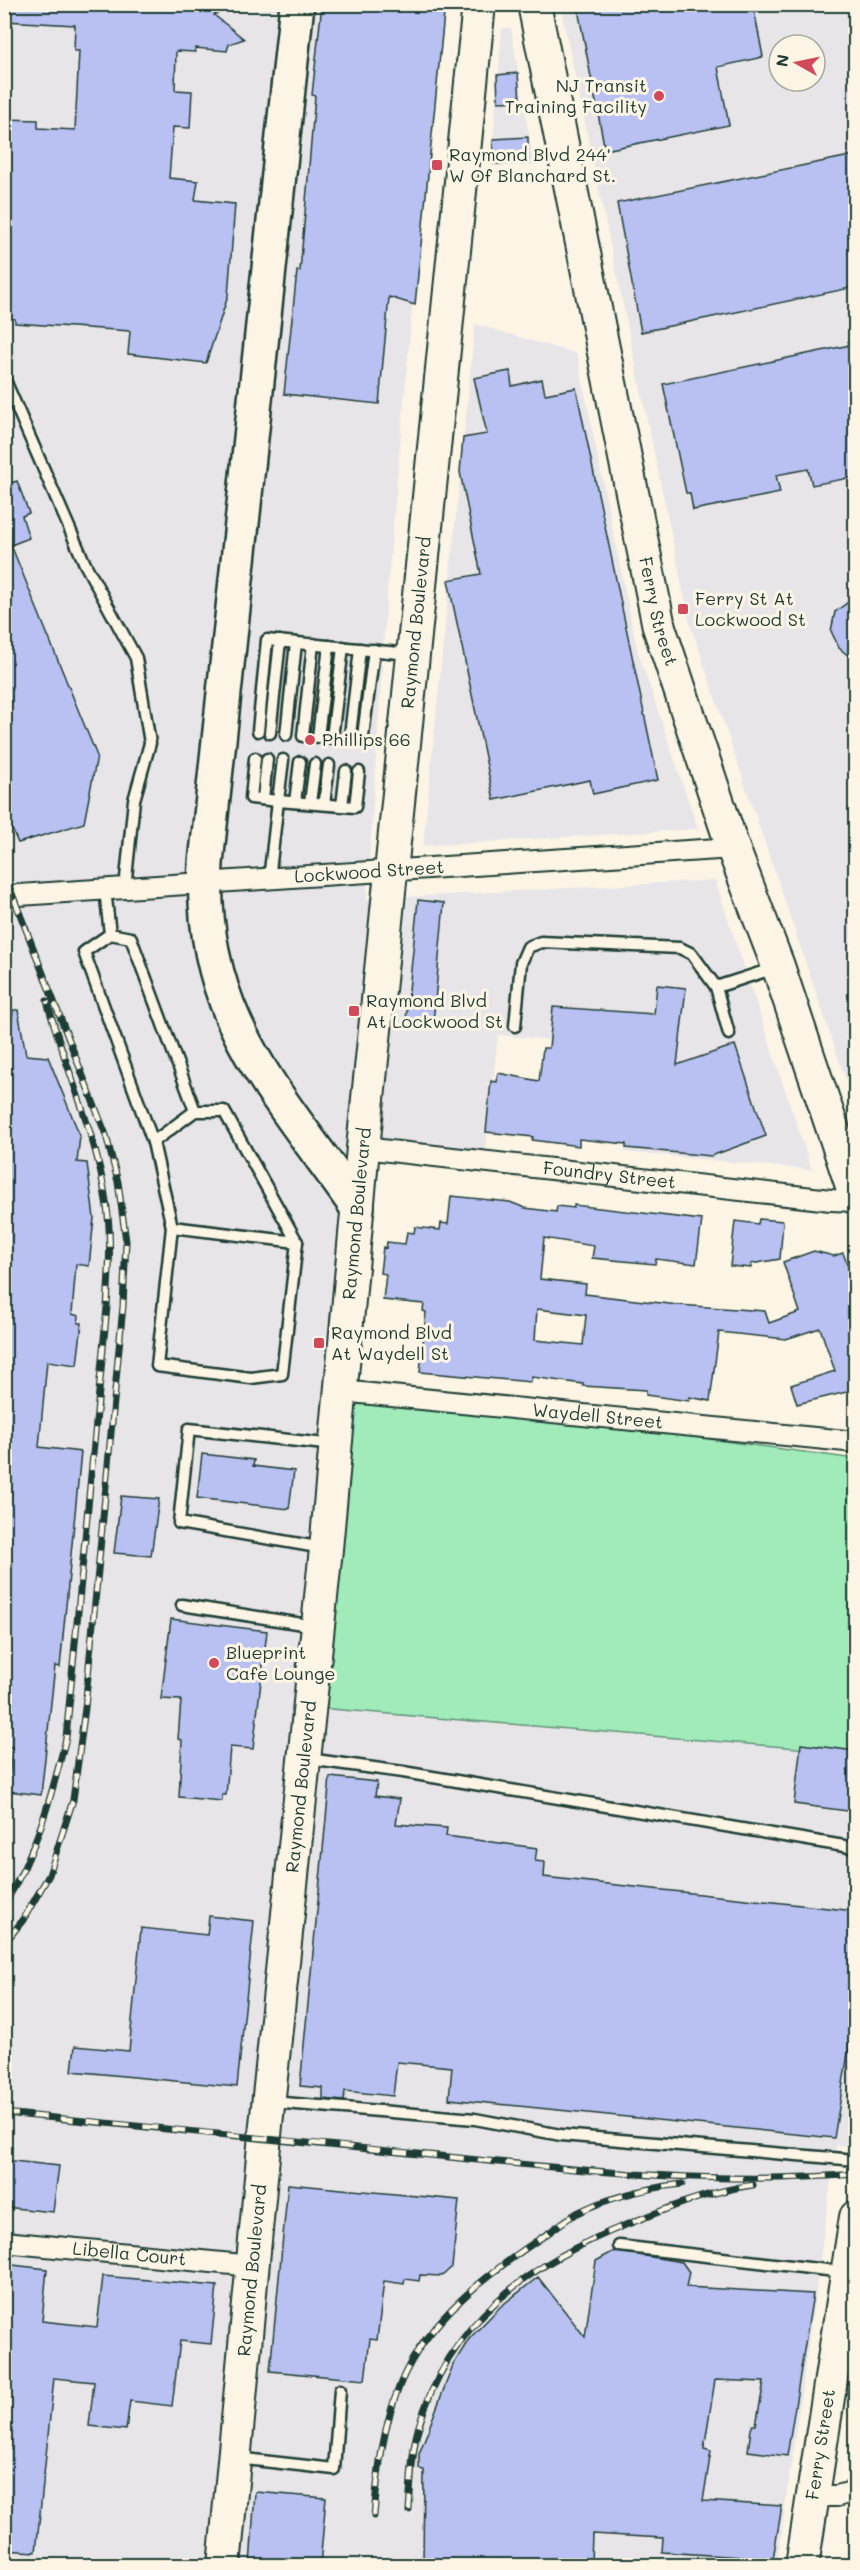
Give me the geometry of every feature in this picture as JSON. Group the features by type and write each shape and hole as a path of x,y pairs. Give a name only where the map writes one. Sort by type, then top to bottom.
{"highway":[{"path":"297,4 205,884 214,966 234,1023 261,1074 357,1207"}],"main road":[{"name":"Raymond Boulevard","path":"224,2565 268,2101 326,1549 357,1207 412,654 479,4"},
{"name":"Ferry Street","path":"534,4 659,627 733,848 778,966 855,1199"},
{"name":"Ferry Street","path":"802,2565 849,2308 848,2272 855,2217"}],"street":[{"name":"Lockwood Street","path":"4,896 733,848"},
{"name":"Foundry Street","path":"363,1148 831,1200 855,1199"},
{"name":"Waydell Street","path":"341,1391 855,1442"},
{"name":"Libella Court","path":"4,2242 253,2266"},
{"path":"814,2496 837,2496 855,2491"}],"lane":[{"path":"4,378 85,564 136,658 150,743 134,800 125,888"},
{"path":"258,731 267,640 412,654"},
{"path":"270,732 280,641"},
{"path":"286,735 296,643"},
{"path":"303,736 313,644"},
{"path":"318,737 329,646"},
{"path":"332,738 343,647"},
{"path":"350,735 360,649"},
{"path":"363,736 374,650"},
{"path":"255,758 251,798 355,807 359,772"},
{"path":"263,799 267,759"},
{"path":"269,880 283,760"},
{"path":"296,802 300,762"},
{"path":"310,803 315,764"},
{"path":"324,804 329,765"},
{"path":"342,806 346,771"},
{"path":"105,889 110,934"},
{"path":"153,1142 195,1111 224,1111 297,1242 282,1374 251,1378 157,1366 172,1227 153,1142 84,952 110,934 131,938 195,1111"},
{"path":"515,1026 521,963 528,947 541,942 680,948 692,954 716,987 729,1034"},
{"path":"716,987 778,966"},
{"path":"172,1227 297,1242"},
{"path":"326,1549 179,1523 189,1430 336,1445"},
{"path":"182,1605 318,1627"},
{"path":"304,1758 403,1772 855,1848"},
{"path":"268,2101 475,2119 561,2135 855,2160"},
{"path":"619,2246 848,2272"},
{"path":"235,2458 334,2469 340,2390"}],"shaded area":[{"path":"5,5 439,5 386,604 367,899 715,880 812,1170 625,1152 631,1048 498,1035 484,1163 369,1152 308,1707 855,1753 855,2145 836,2146 777,2565 5,2566"},
{"path":"560,5 855,5 855,1107 690,624"},
{"path":"502,28 511,28 534,165 491,166"},
{"path":"475,324 577,354 637,649 698,829 423,846"}],"green space":[{"path":"345,1389 855,1459 855,1753 307,1707"}],"building":[{"path":"4,4 238,4 214,15 244,39 229,44 227,51 195,48 195,52 176,51 175,90 192,91 190,128 173,127 169,178 198,181 195,200 235,204 228,296 206,363 128,354 130,331 15,323 15,319 6,318 8,296 4,295 4,119 38,120 38,128 75,130 79,51 74,51 75,25 4,21"},
{"path":"322,4 445,4 415,305 389,297 379,404 284,394 297,271 300,271 315,96 312,95"},
{"name":"NJ Transit Training Facility","path":"577,4 753,4 763,57 718,67 729,125 605,150"},
{"path":"518,73 520,101 498,102 497,75"},
{"path":"528,137 528,163 494,164 493,139"},
{"path":"855,155 855,287 641,332 617,203"},
{"path":"855,344 855,477 812,485 808,469 776,475 780,493 693,510 690,493 686,493 663,384"},
{"path":"510,371 512,386 542,379 545,394 576,388 658,780 593,794 590,780 494,800 448,580 481,574 460,472 463,438 487,434 474,378"},
{"path":"7,473 11,483 17,481 29,513 22,516 29,538 11,545 97,756 84,823 18,843 4,811 4,474"},
{"path":"855,597 855,661 839,648 831,631 835,612"},
{"path":"418,900 444,903 433,1023 406,1020"},
{"path":"657,985 686,988 677,1065 735,1045 766,1136 711,1156 626,1148 626,1144 579,1139 579,1146 532,1140 533,1137 486,1132 491,1081 497,1082 498,1073 539,1081 543,1048 549,1048 553,1007 654,1014"},
{"path":"13,1010 18,1010 26,1055 48,1057 80,1136 77,1162 87,1163 94,1218 89,1266 76,1264 72,1314 79,1316 78,1323 82,1323 77,1365 47,1361 39,1447 81,1452 60,1667 55,1666 41,1795 8,1791 12,1747 4,1746 4,1098"},
{"path":"451,1196 510,1202 525,1208 556,1212 557,1206 574,1208 574,1205 702,1220 696,1264 656,1259 655,1264 592,1258 594,1246 544,1238 540,1279 586,1284 585,1294 678,1305 765,1311 769,1323 800,1312 783,1262 814,1251 834,1256 843,1253 855,1284 855,1390 797,1404 791,1385 835,1371 820,1328 786,1339 719,1332 710,1401 689,1397 689,1401 646,1395 646,1390 583,1386 583,1384 532,1377 531,1382 420,1372 426,1312 423,1311 424,1304 383,1300 386,1274 380,1273 383,1247 386,1248 387,1242 405,1244 407,1232 414,1233 415,1227 440,1230 441,1223 448,1224","holes":["537,1309 586,1315 583,1345 535,1340"]},
{"path":"759,1219 783,1221 780,1259 751,1264 751,1268 730,1266 735,1221 758,1224"},
{"path":"202,1454 254,1460 253,1466 294,1471 289,1509 197,1498"},
{"path":"121,1496 159,1499 151,1556 114,1553"},
{"path":"171,1619 267,1631 253,1749 230,1747 226,1795 222,1795 222,1801 179,1797 182,1740 178,1739 181,1700 161,1699"},
{"path":"801,1744 855,1751 855,1812 794,1804"},
{"path":"330,1777 377,1782 375,1796 400,1799 396,1824 447,1828 446,1836 537,1848 535,1861 545,1862 544,1877 855,1911 855,2011 834,2138 449,2099 452,2067 397,2062 393,2096 345,2091 344,2101 323,2099 323,2088 300,2086"},
{"path":"209,1916 254,1921 237,2087 72,2071 75,2046 129,2051 141,1928 207,1935"},
{"path":"4,2160 59,2166 53,2212 4,2207"},
{"path":"288,2184 459,2200 452,2267 442,2276 420,2275 419,2281 405,2279 404,2284 384,2281 377,2340 370,2339 365,2380 270,2371"},
{"path":"614,2251 682,2262 689,2272 686,2287 813,2294 787,2456 748,2451 751,2429 753,2425 756,2425 764,2382 715,2380 704,2449 711,2451 703,2501 782,2506 773,2559 662,2552 663,2538 592,2534 591,2563 553,2560 552,2565 423,2565 424,2470 419,2469 419,2454 453,2365 469,2339 500,2307 538,2277 585,2337 596,2261"},
{"path":"4,2264 47,2269 42,2321 97,2327 103,2276 217,2286 211,2344 180,2341 172,2406 130,2401 126,2430 89,2426 94,2382 54,2378 36,2552 4,2550"},
{"path":"255,2492 326,2498 320,2565 250,2565"}],"railway":[{"path":"4,873 106,1135 118,1182 126,1241 123,1306 85,1708 73,1800 49,1875 23,1920 4,1944"},
{"path":"4,1905 34,1845 66,1738 109,1280 109,1227 101,1175 88,1125 47,1001"},
{"path":"4,2113 647,2175 751,2178 856,2174"},
{"path":"374,2516 382,2448 395,2398 413,2359 427,2337 444,2317 483,2280 577,2213 629,2194 682,2184"},
{"path":"409,2510 416,2439 432,2391 450,2357 472,2327 497,2301 526,2278 557,2258 592,2240 689,2201 721,2191 753,2185"}],"place":[{"name":"NJ Transit Training Facility","path":"659,96"},
{"name":"Raymond Blvd 244' W Of Blanchard St.","path":"437,165"},
{"name":"Ferry St At Lockwood St","path":"683,609"},
{"name":"Phillips 66","path":"310,740"},
{"name":"Raymond Blvd At Lockwood St","path":"354,1011"},
{"name":"Raymond Blvd At Waydell St","path":"319,1343"},
{"name":"Blueprint Cafe Lounge","path":"214,1663"}]}
